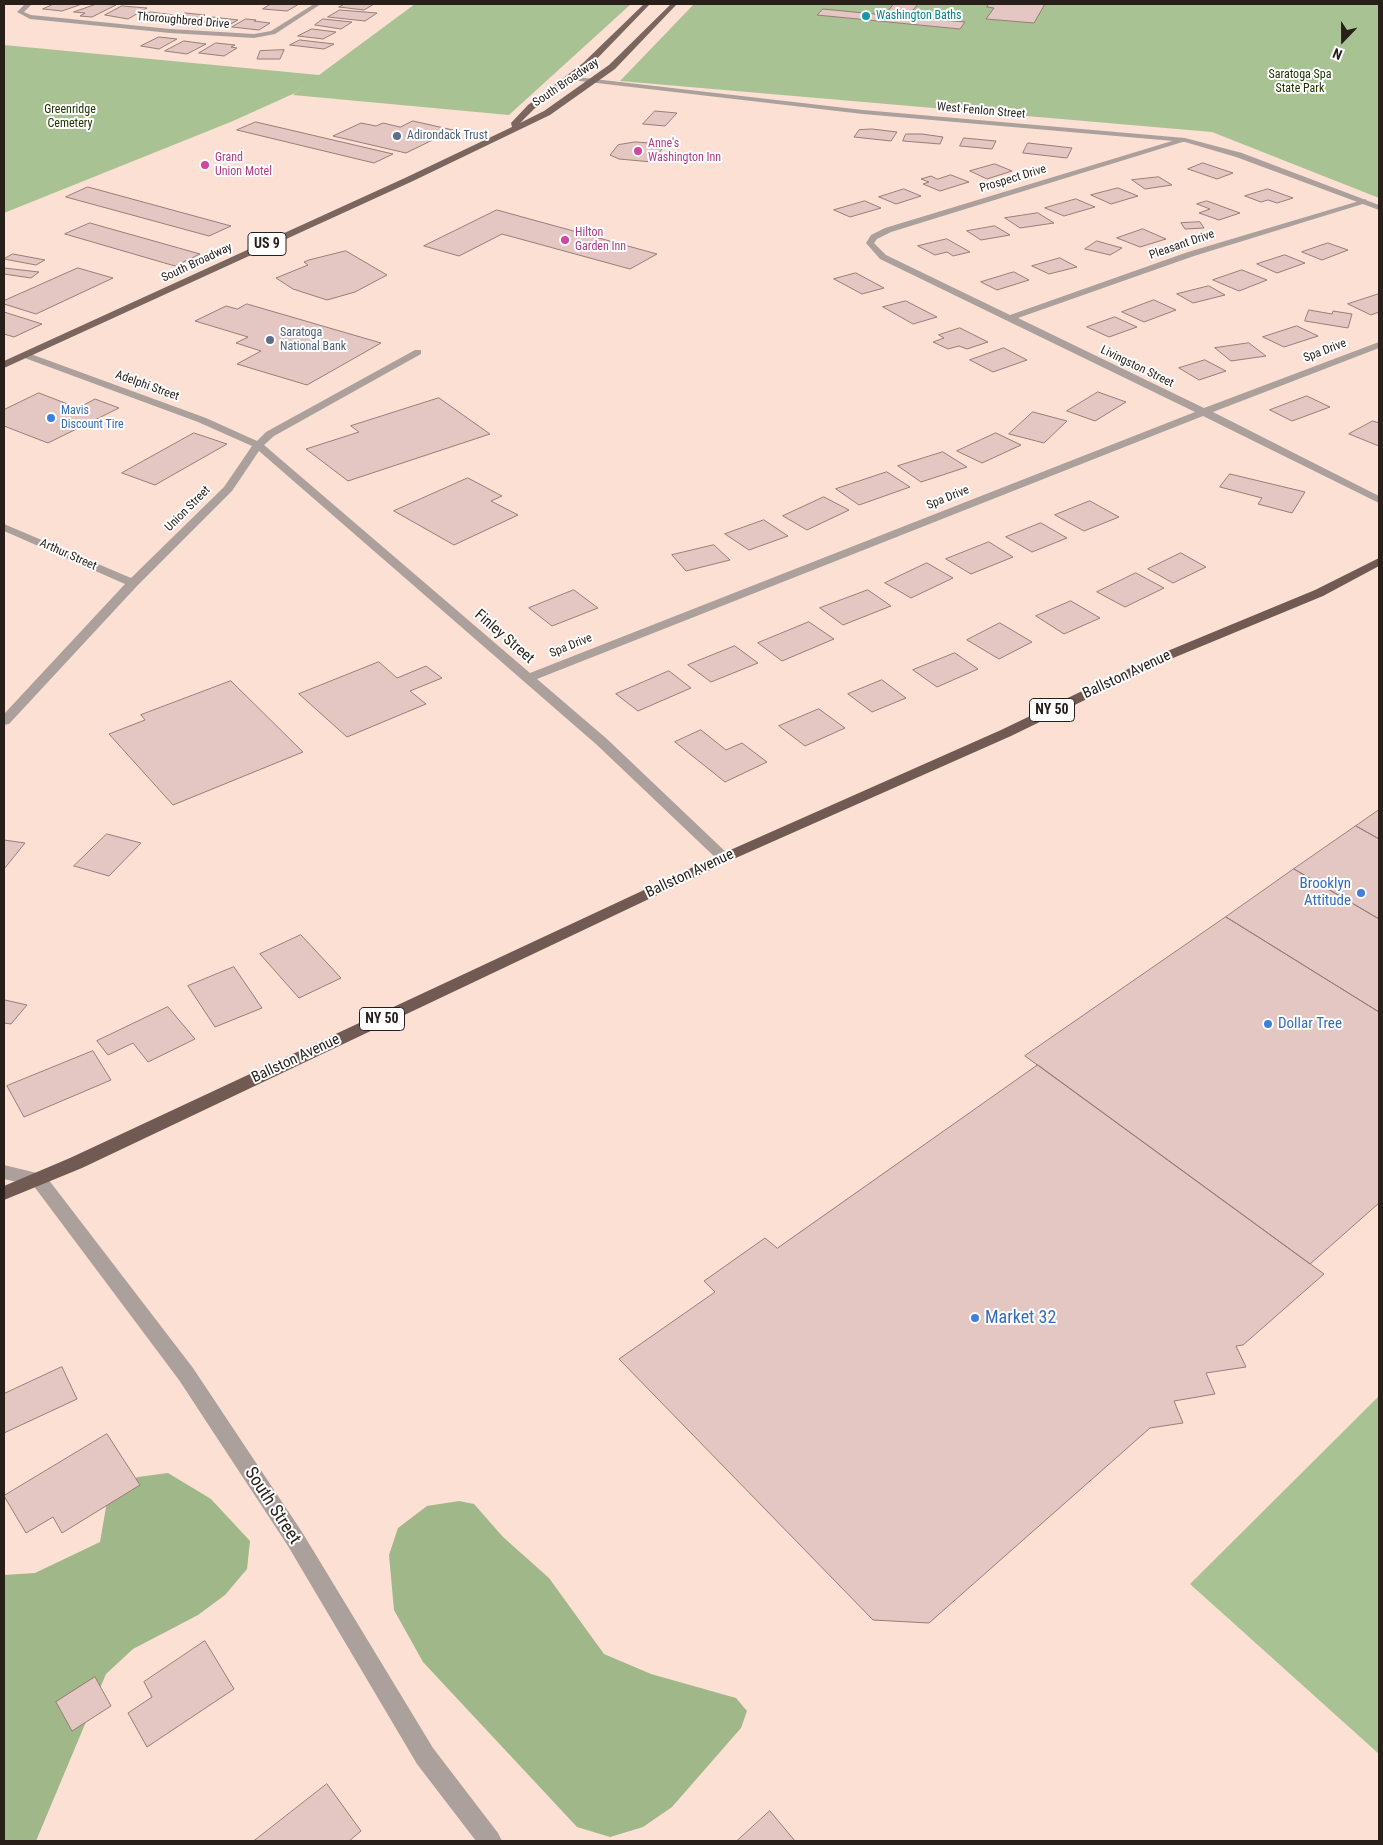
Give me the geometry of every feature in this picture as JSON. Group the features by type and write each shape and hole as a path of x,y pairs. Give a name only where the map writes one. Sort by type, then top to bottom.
{"highway":[{"name":"Ballston Avenue","path":"4,1193 39,1180 724,858 1006,733 1157,660 1319,593 1379,562"}],"main road":[{"name":"South Broadway","path":"508,131 530,107 570,78 647,4"},
{"name":"South Broadway","path":"4,365 547,113 595,81 612,67 674,4"}],"street":[{"name":"Thoroughbred Drive","path":"30,4 20,12 30,17 240,36 273,33 318,4"},
{"name":"West Fenlon Street","path":"570,78 871,112 1185,140 1239,155 1379,208"},
{"name":"Prospect Drive","path":"883,257 870,243 874,237 888,230 1185,140"},
{"name":"Pleasant Drive","path":"1010,318 1191,254 1363,201"},
{"name":"Livingston Street","path":"883,257 1379,500"},
{"name":"Spa Drive","path":"527,678 1379,345"},
{"name":"Union Street","path":"4,721 133,584 228,489 258,445 270,434 418,352"},
{"name":"Adelphi Street","path":"25,355 202,420 258,445"},
{"name":"Finley Street","path":"258,445 602,742 724,858"},
{"name":"Arthur Street","path":"4,527 133,584"},
{"path":"4,1172 39,1180"},
{"name":"South Street","path":"39,1180 186,1374 295,1540 426,1756 490,1841"}],"green space":[{"name":"Greenridge Cemetery","path":"415,4 631,4 509,115 293,95 306,84 295,93 233,121 4,213 4,45 319,75"},
{"name":"Saratoga Spa State Park","path":"694,4 1379,4 1379,198 1212,132 620,81"},
{"path":"1379,1396 1379,1754 1190,1584"},
{"path":"168,1473 211,1499 250,1541 247,1569 225,1595 198,1615 133,1649 106,1674 36,1841 4,1841 4,1575 35,1573 100,1542 109,1490 138,1477"},
{"path":"459,1501 474,1504 503,1537 549,1578 604,1654 651,1674 736,1698 747,1711 741,1728 672,1807 643,1827 610,1837 577,1827 423,1662 394,1610 389,1555 398,1528 427,1506"}],"building":[{"path":"54,4 82,4 62,11 43,9"},
{"path":"97,4 116,5 92,17 80,16 85,13 74,12"},
{"path":"271,4 299,4 287,11 263,9"},
{"path":"345,4 374,4 364,10 339,7"},
{"name":"Washington Baths","path":"894,4 918,4 907,17 965,22 960,29 817,15 823,9 884,15"},
{"path":"989,4 1045,4 1034,23 986,19 994,8 987,7"},
{"path":"122,6 147,8 128,19 105,15"},
{"path":"340,10 377,13 365,21 328,17"},
{"path":"151,12 174,15 160,22 141,19 148,16 143,15"},
{"path":"185,13 205,15 187,24 167,22"},
{"path":"212,17 238,20 227,26 204,22"},
{"path":"246,19 270,23 259,30 232,27"},
{"path":"323,19 352,22 341,29 315,25"},
{"path":"312,29 336,32 323,39 298,36"},
{"path":"159,37 177,39 159,49 141,46"},
{"path":"300,40 334,44 324,49 290,45"},
{"path":"184,41 206,44 187,54 165,51"},
{"path":"216,43 235,45 231,47 237,48 224,56 199,53"},
{"path":"284,50 280,59 257,59 260,51"},
{"path":"655,111 677,113 665,126 643,124"},
{"path":"413,121 453,130 406,153 333,136 361,123 376,126 383,123 400,127"},
{"path":"256,122 393,154 374,163 237,130"},
{"path":"872,129 897,132 891,141 854,137 859,130"},
{"path":"906,134 943,137 940,144 903,141"},
{"path":"964,138 996,141 992,149 960,146"},
{"path":"635,142 666,144 652,162 619,159 610,155 618,145"},
{"path":"1028,143 1072,148 1067,158 1023,153"},
{"path":"1203,163 1233,173 1217,179 1188,169"},
{"path":"995,164 1012,171 987,179 970,171"},
{"path":"951,175 969,182 940,191 923,184 929,182 921,179 931,176 937,179"},
{"path":"1159,177 1172,185 1145,189 1132,180"},
{"path":"88,187 231,226 209,236 66,197"},
{"path":"1118,188 1138,196 1111,204 1091,195"},
{"path":"904,189 921,196 896,204 879,197"},
{"path":"1268,189 1293,198 1277,203 1268,200 1261,202 1245,196"},
{"path":"1076,199 1095,207 1064,216 1045,208"},
{"path":"865,201 881,208 850,217 834,210"},
{"path":"1207,201 1240,213 1219,220 1199,213 1210,209 1197,204"},
{"name":"Hilton Garden Inn","path":"497,210 657,254 630,269 502,234 459,256 424,246"},
{"path":"1038,213 1054,223 1020,228 1005,218"},
{"path":"1200,222 1204,228 1185,229 1181,223"},
{"path":"90,223 200,254 175,266 65,234"},
{"path":"995,226 1010,235 981,240 967,231"},
{"path":"1143,229 1166,239 1140,247 1117,238"},
{"path":"947,239 970,252 953,256 947,252 935,255 918,246"},
{"path":"1097,241 1122,248 1110,255 1085,249"},
{"path":"1328,243 1348,250 1322,260 1302,252"},
{"path":"346,251 387,275 355,292 327,300 293,289 276,278 308,265 304,262 309,260"},
{"path":"13,254 45,260 36,265 4,259"},
{"path":"1285,255 1305,263 1277,273 1257,264"},
{"path":"1060,258 1077,267 1049,274 1032,266"},
{"path":"4,268 39,272 31,278 4,274"},
{"path":"78,268 113,278 36,314 4,304 4,301"},
{"path":"1242,270 1267,280 1239,291 1213,280"},
{"path":"1014,272 1029,280 997,290 981,282"},
{"path":"856,273 884,288 862,294 834,279"},
{"path":"1209,286 1225,295 1193,303 1177,294"},
{"path":"1379,294 1379,312 1371,315 1348,304"},
{"path":"1154,300 1176,310 1144,322 1122,312"},
{"path":"906,301 937,317 913,324 883,307"},
{"path":"247,304 381,343 307,385 237,364 261,351 236,343 248,337 195,321 226,306 237,309"},
{"path":"1309,310 1332,314 1333,311 1352,314 1348,328 1305,321"},
{"path":"4,312 42,324 14,337 4,334"},
{"path":"1115,317 1137,327 1109,337 1087,327"},
{"path":"1297,326 1318,336 1284,347 1263,337"},
{"path":"960,328 988,342 967,349 959,346 948,349 933,342 944,338 939,335"},
{"path":"1249,343 1266,356 1231,361 1215,348"},
{"path":"1004,348 1027,360 993,372 970,360"},
{"path":"1205,360 1226,371 1199,380 1179,368"},
{"path":"1098,392 1126,402 1095,421 1067,411"},
{"name":"Mavis Discount Tire","path":"39,393 78,408 95,399 119,408 48,443 4,426 4,410"},
{"path":"1307,396 1330,407 1292,421 1270,410"},
{"path":"439,398 490,434 348,481 306,449 359,432 351,426"},
{"path":"1033,412 1067,421 1044,443 1009,434"},
{"path":"1373,421 1379,423 1379,446 1349,434"},
{"path":"194,433 227,444 155,485 122,473"},
{"path":"996,433 1021,445 982,463 957,451"},
{"path":"943,452 967,467 921,482 898,466"},
{"path":"887,472 910,487 859,505 836,489"},
{"path":"1230,474 1305,492 1292,513 1258,504 1262,498 1220,487"},
{"path":"468,478 502,496 491,501 518,515 454,545 394,511"},
{"path":"824,497 849,510 807,530 783,516"},
{"path":"1090,501 1119,517 1084,531 1055,515"},
{"path":"764,520 788,536 749,550 725,534"},
{"path":"1041,523 1067,538 1032,552 1006,537"},
{"path":"989,542 1013,557 971,574 946,559"},
{"path":"714,545 730,560 686,571 672,555"},
{"path":"1181,553 1206,567 1173,583 1148,569"},
{"path":"927,563 953,578 911,598 885,583"},
{"path":"1136,573 1164,588 1125,607 1097,592"},
{"path":"574,590 598,608 552,626 529,608"},
{"path":"868,590 891,606 843,625 820,608"},
{"path":"1071,601 1100,618 1064,634 1036,616"},
{"path":"809,622 834,639 782,661 758,643"},
{"path":"1000,623 1032,642 999,659 967,640"},
{"path":"735,646 758,663 711,682 688,665"},
{"path":"955,653 978,669 937,687 913,670"},
{"path":"379,662 397,678 426,666 442,678 410,691 426,704 347,737 299,694"},
{"path":"669,671 691,688 638,711 616,694"},
{"path":"882,680 906,698 872,712 848,694"},
{"path":"231,681 303,752 173,805 109,734 145,720 141,715"},
{"path":"819,709 845,728 805,746 779,726"},
{"path":"701,730 726,750 742,743 767,762 725,782 675,742"},
{"path":"1379,810 1379,839 1356,826"},
{"path":"1356,826 1379,839 1379,919 1294,869"},
{"path":"107,834 141,843 109,876 74,866"},
{"path":"4,840 25,843 4,869"},
{"path":"1294,869 1379,919 1379,1012 1226,917"},
{"path":"1226,917 1379,1012 1379,1203 1310,1264 1025,1056"},
{"path":"301,935 341,978 299,998 260,954"},
{"path":"234,967 262,1008 215,1027 188,986"},
{"path":"5,1000 27,1005 11,1024 4,1023"},
{"path":"168,1007 195,1039 148,1062 133,1043 108,1055 97,1041"},
{"path":"93,1051 111,1080 24,1117 7,1086"},
{"name":"Market 32","path":"1038,1065 1324,1274 1243,1345 1236,1346 1246,1367 1206,1373 1215,1394 1174,1401 1183,1423 1150,1428 929,1623 873,1620 619,1359 715,1292 704,1281 765,1238 777,1248"},
{"path":"62,1367 77,1399 4,1433 4,1394"},
{"path":"107,1434 140,1485 62,1533 53,1517 26,1533 4,1496"},
{"path":"205,1641 234,1689 147,1747 128,1713 152,1697 144,1682"},
{"path":"95,1677 111,1706 72,1731 56,1702"},
{"path":"327,1784 361,1831 349,1841 254,1841"},
{"path":"770,1811 795,1841 737,1841"}],"place":[{"name":"Washington Baths","path":"866,16"},
{"name":"Adirondack Trust","path":"397,136"},
{"name":"Anne's Washington Inn","path":"638,151"},
{"name":"Grand Union Motel","path":"205,165"},
{"name":"Hilton Garden Inn","path":"565,240"},
{"name":"Saratoga National Bank","path":"270,340"},
{"name":"Mavis Discount Tire","path":"51,418"},
{"name":"Brooklyn Attitude","path":"1361,893"},
{"name":"Dollar Tree","path":"1268,1024"},
{"name":"Market 32","path":"975,1318"}]}
